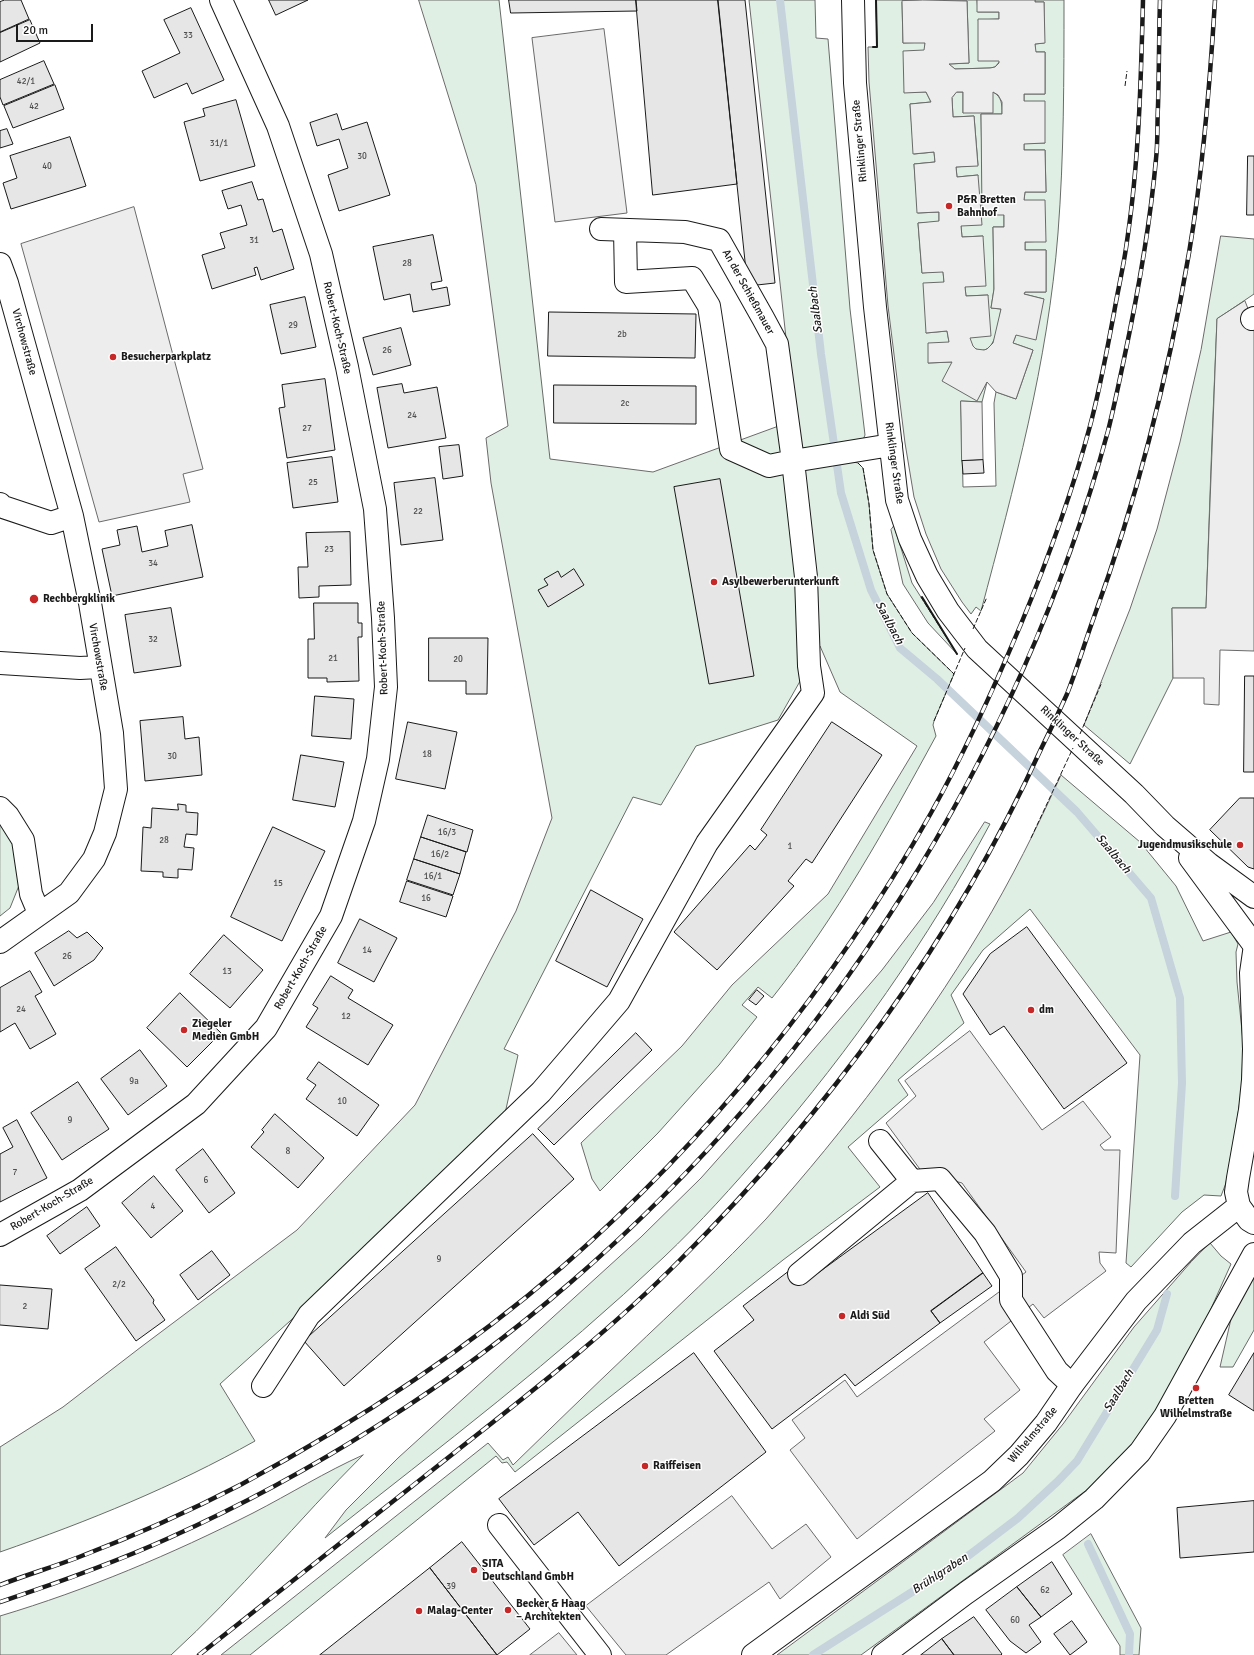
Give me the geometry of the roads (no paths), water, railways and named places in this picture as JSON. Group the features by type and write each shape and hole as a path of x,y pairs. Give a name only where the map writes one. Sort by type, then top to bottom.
{"street":[{"name":"Robert-Koch-Straße","path":"0,1235 80,1190 196,1104 266,1028 331,916 364,821 378,759 386,687 383,618 374,509 347,367 321,254 278,126 221,0"},
{"name":"Rinklinger Straße","path":"853,0 855,82 875,307 897,500 910,539 927,576 948,611 977,649 1134,794 1165,826 1209,864 1254,897"},
{"name":"An der Schießmauer","path":"263,1386 309,1315 541,1092 619,1001 707,843 813,693 809,666 801,460 777,344 764,318 719,240 685,232 601,228"},
{"path":"625,230 626,282 692,278 709,306 731,449 769,466 891,445"},
{"name":"Virchowstraße","path":"0,264 8,283 72,516 90,603 99,667 112,733 116,789 105,833 94,860 69,893 0,942"},
{"path":"0,504 0,506 51,523 72,516"},
{"path":"0,663 80,668 99,667"},
{"path":"0,808 8,816 23,840 31,894 39,913"},
{"name":"Rinklinger Straße","path":"1165,826 1254,945"},
{"path":"1254,952 1251,973 1254,1043 1253,1080 1250,1110 1236,1192 1239,1206 1249,1220 1254,1224"},
{"path":"880,1141 912,1181"},
{"path":"799,1274 912,1181 940,1179 985,1233 1011,1276 1011,1300 1057,1371 1072,1385"},
{"name":"Wilhelmstraße","path":"753,1655 992,1481 1019,1455 1046,1423 1072,1385 1136,1301 1192,1243 1239,1206"},
{"path":"883,1655 966,1593 1058,1528 1094,1500 1140,1452 1165,1416 1254,1254"},
{"path":"499,1525 600,1655"}],"waterway":[{"name":"Saalbach","path":"780,0 821,354 841,493 871,590 900,648 937,679 1077,812 1151,898 1180,998 1182,1083 1175,1196"},
{"name":"Brühlgraben","path":"813,1655 964,1559 1018,1518 1058,1481 1077,1461 1157,1330 1167,1294"},
{"name":"Saalbach","path":"1088,1544 1130,1634 1129,1655"}],"railway":[{"path":"0,1585 69,1561 120,1541 162,1523 242,1484 284,1461 367,1411 487,1328 562,1267 669,1166 766,1055 854,938 894,876 931,813 956,767 990,696 1041,575 1083,451 1097,398 1126,250 1137,151 1143,0"},
{"path":"0,1602 127,1556 222,1513 328,1456 379,1425 478,1356 571,1282 663,1196 750,1102 829,1002 902,896 966,785 1023,670 1070,552 1108,431 1139,284 1157,153 1160,0"},
{"path":"199,1655 570,1360 653,1287 733,1204 786,1145 836,1084 883,1021 927,956 969,889 1007,820 1067,694 1110,573 1150,437 1181,299 1194,222 1205,127 1215,0"}],"place":[{"name":"P&R Bretten Bahnhof","path":"949,206"},
{"name":"Besucherparkplatz","path":"113,357"},
{"name":"Asylbewerberunterkunft","path":"714,582"},
{"name":"Rechbergklinik","path":"34,599"},
{"name":"Jugendmusikschule","path":"1240,845"},
{"name":"dm","path":"1031,1010"},
{"name":"Ziegeler Medien GmbH","path":"184,1030"},
{"name":"Aldi Süd","path":"842,1316"},
{"name":"Bretten Wilhelmstraße","path":"1196,1388"},
{"name":"Raiffeisen","path":"645,1466"},
{"name":"SITA Deutschland GmbH","path":"474,1570"},
{"name":"Becker & Haag – Architekten","path":"508,1610"},
{"name":"Malag-Center","path":"419,1611"}]}
